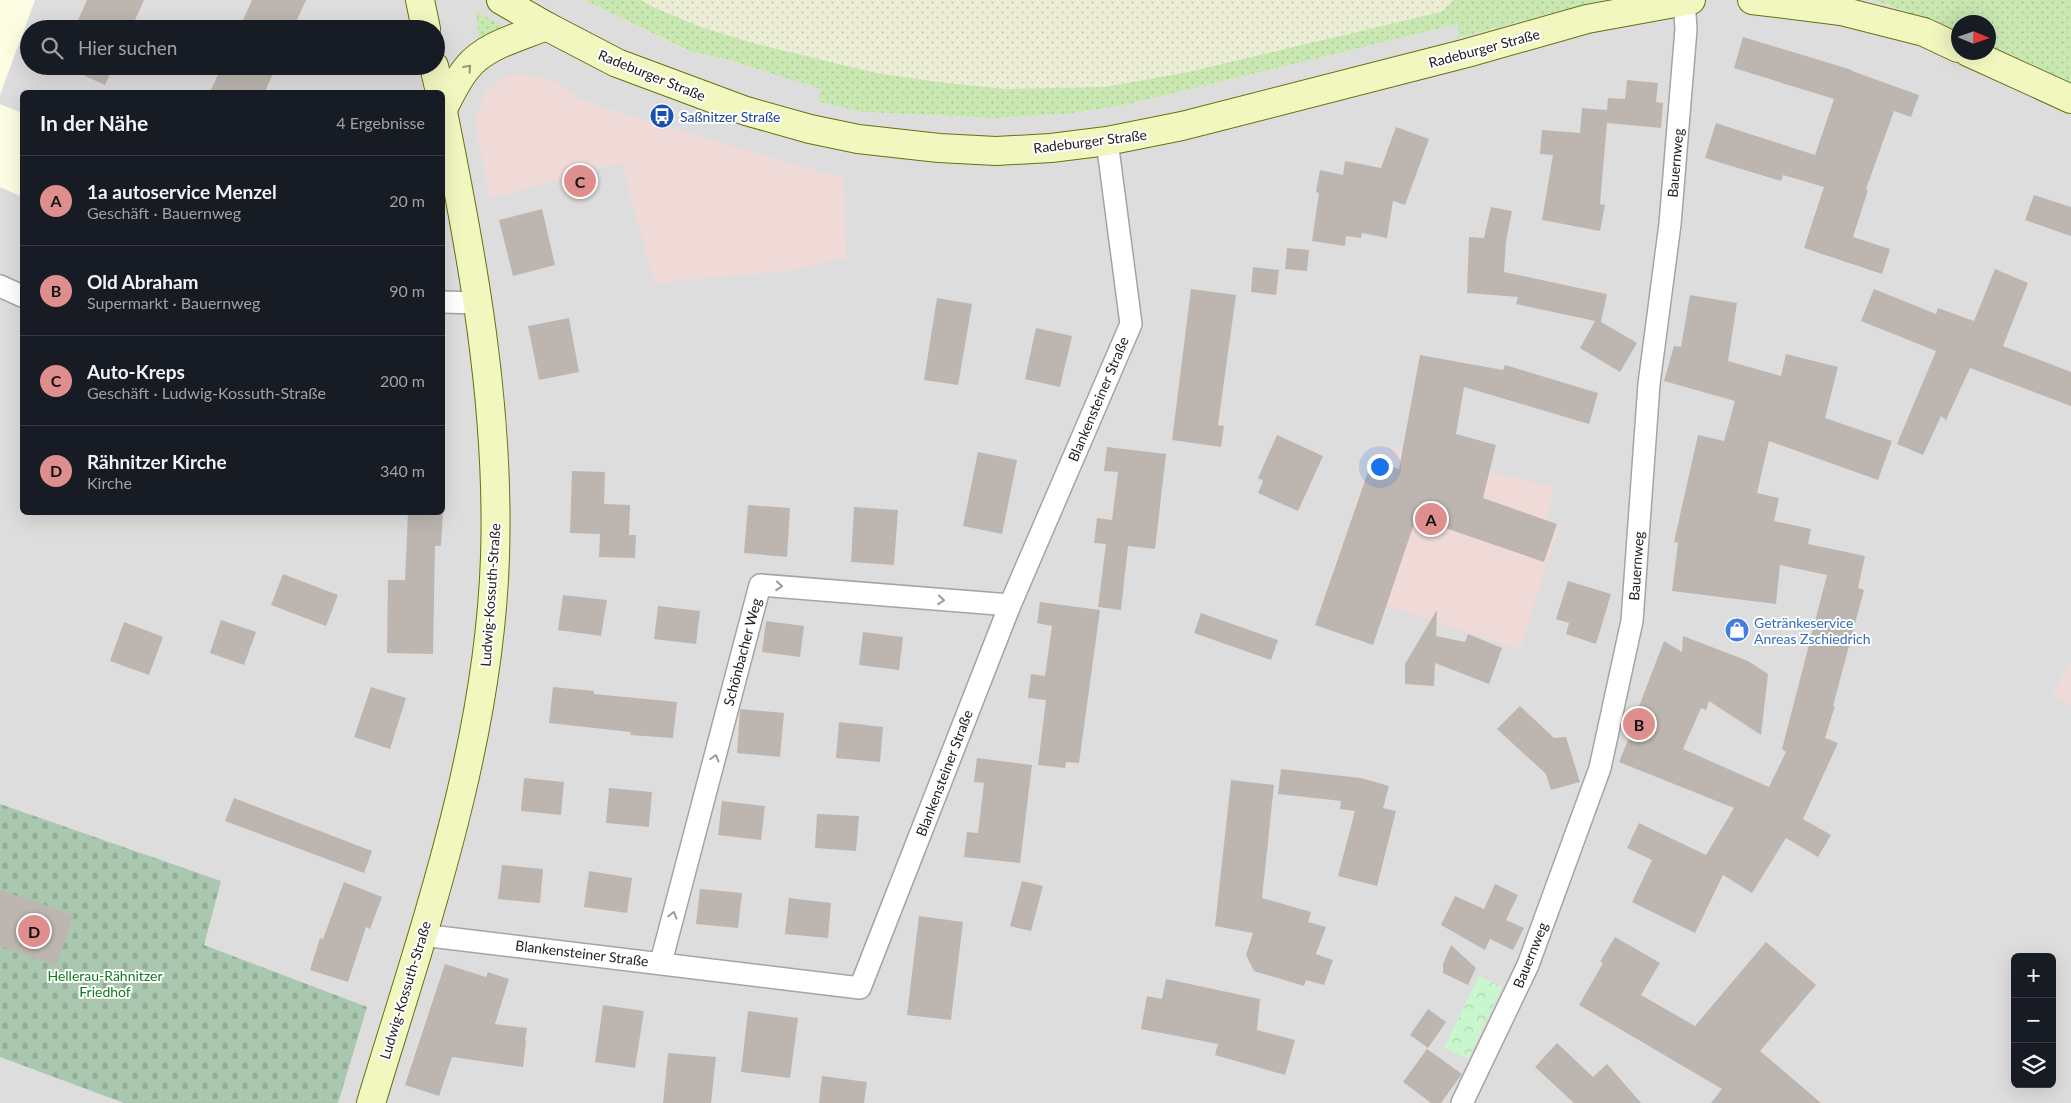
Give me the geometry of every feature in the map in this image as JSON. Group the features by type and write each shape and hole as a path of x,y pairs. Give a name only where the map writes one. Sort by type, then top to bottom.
{"main road":[{"path":"420,0 424,20"},
{"name":"Radeburger Straße","path":"502,0 546,26 617,63 746,111 820,131 892,144 996,150 1050,148 1107,141 1216,118 1467,54 1587,19 1691,0"},
{"path":"1752,0 1842,10 1924,32 1951,45"},
{"path":"445,105 467,68 483,54 501,44 546,26"},
{"path":"1986,60 2071,99"},
{"path":"436,75 440,90"},
{"name":"Ludwig-Kossuth-Straße","path":"371,1103 422,934 463,784 484,677 491,615 495,557 495,468 491,412 479,303 445,119"}],"street":[{"name":"Bauernweg","path":"1462,1103 1528,966 1600,768 1632,621 1648,384 1672,205 1686,29 1684,0"},
{"name":"Blankensteiner Straße","path":"422,934 860,988 1010,605 1131,324 1107,141"},
{"path":"0,286 20,295"},
{"path":"445,302 479,303"},
{"name":"Schönbacher Weg","path":"661,962 760,585 1010,605"}],"shaded area":[{"path":"0,0 584,0 688,51 729,60 822,89 818,102 862,112 996,118 1066,114 1125,105 1458,24 1459,38 1601,0 1870,0 1886,4 1951,29 1951,60 1996,60 1996,48 2071,83 2071,662 2053,695 2071,706 2071,1103 0,1103"},
{"path":"0,0 35,0 28,20 20,20 20,41 0,95"},
{"path":"641,0 1454,0 1441,12 1188,72 1105,87 1006,89 876,73 753,43 701,27"},
{"path":"520,73 555,81 579,99 604,108 844,179 846,258 786,271 655,283 621,162 490,199 475,122 485,93 502,77"},
{"path":"0,104 20,112 20,196 0,187"},
{"path":"1376,444 1553,487 1547,520 1560,525 1520,649 1386,606 1315,625"},
{"path":"2071,662 2071,706 2053,695"}],"green space":[{"path":"584,0 641,0 701,27 753,43 876,73 1006,89 1105,87 1188,72 1441,12 1454,0 1601,0 1458,38 1458,24 1125,105 1066,114 996,118 862,112 818,102 821,89 729,60 689,51"},
{"path":"1870,0 2071,0 2071,83 1996,48 1996,15 1951,15 1951,29 1886,4"},
{"path":"476,11 506,28 479,42"},
{"name":"Hellerau-Rähnitzer Friedhof","path":"0,804 221,881 204,945 367,1007 338,1103 124,1103 0,1057"},
{"path":"1479,976 1502,987 1468,1059 1444,1048"}],"building":[{"path":"87,0 144,0 135,20 78,20"},
{"path":"252,0 306,0 297,20 243,20"},
{"path":"1743,37 1852,70 1919,95 1911,117 1894,111 1866,189 1868,190 1853,237 1890,249 1882,274 1804,248 1824,187 1783,175 1781,181 1705,158 1716,123 1815,155 1834,99 1734,68"},
{"path":"83,75 110,75 105,85"},
{"path":"218,75 272,75 266,90 211,90"},
{"path":"1627,80 1658,83 1656,102 1663,103 1661,128 1607,123 1600,204 1605,205 1600,231 1542,220 1553,155 1540,154 1542,130 1580,133 1582,108 1607,110 1608,98 1625,99"},
{"path":"1396,127 1429,139 1405,205 1393,201 1387,238 1362,233 1361,238 1346,236 1345,246 1312,241 1319,193 1316,192 1320,170 1343,175 1345,161 1381,168"},
{"path":"2034,195 2071,207 2071,236 2025,220"},
{"path":"1491,207 1512,211 1506,241 1504,272 1607,294 1601,322 1637,343 1620,372 1580,348 1595,321 1516,304 1518,297 1467,293 1469,237 1484,238"},
{"path":"542,209 555,265 513,276 499,220"},
{"path":"1287,248 1309,250 1307,271 1285,269"},
{"path":"1253,267 1279,270 1276,295 1251,292"},
{"path":"1995,269 2028,283 2003,346 2071,372 2071,406 1970,368 1946,420 1941,416 1923,455 1897,444 1936,351 1861,321 1874,289 1936,314 1938,308 1974,321"},
{"path":"1191,289 1236,295 1218,425 1224,426 1221,447 1172,440"},
{"path":"1690,295 1737,303 1728,361 1781,376 1786,354 1838,367 1825,418 1892,441 1878,480 1769,441 1757,493 1779,498 1774,521 1811,529 1808,544 1865,556 1858,588 1864,590 1833,706 1835,706 1825,738 1838,743 1803,819 1831,835 1818,857 1786,838 1752,893 1723,875 1695,933 1632,902 1652,860 1627,848 1639,823 1706,855 1734,808 1619,762 1631,733 1627,731 1636,708 1638,709 1664,641 1682,652 1683,636 1748,661 1768,674 1761,735 1709,701 1706,710 1701,708 1683,749 1769,787 1786,752 1782,749 1827,575 1780,565 1776,604 1672,591 1678,543 1674,542 1698,435 1724,441 1735,401 1664,381 1674,346 1681,347"},
{"path":"937,298 972,304 958,385 924,380"},
{"path":"569,318 579,372 539,380 528,326"},
{"path":"1036,328 1072,336 1060,387 1025,379"},
{"path":"1420,355 1503,370 1505,365 1598,393 1589,424 1464,387 1456,434 1496,445 1483,498 1557,524 1544,562 1416,518 1373,645 1315,625 1372,460 1399,469"},
{"path":"1277,435 1323,456 1298,511 1258,493 1263,481 1258,478"},
{"path":"1107,447 1166,454 1155,549 1128,546 1121,610 1098,607 1106,544 1094,543 1097,518 1112,520 1118,472 1104,471"},
{"path":"978,452 1017,460 1002,534 963,526"},
{"path":"572,471 605,472 604,504 630,505 629,535 636,535 635,558 599,557 600,534 570,533"},
{"path":"748,505 790,508 787,557 744,553"},
{"path":"854,507 898,510 894,565 851,562"},
{"path":"408,515 443,515 441,546 435,546 433,654 387,653 388,580 405,580"},
{"path":"283,574 338,595 326,626 271,605"},
{"path":"1568,581 1611,594 1596,644 1566,634 1569,623 1556,619"},
{"path":"563,595 607,600 601,636 558,630"},
{"path":"1040,602 1100,610 1079,763 1066,762 1065,768 1038,765 1046,700 1028,698 1031,674 1045,676 1052,626 1037,623"},
{"path":"658,606 700,611 696,644 654,639"},
{"path":"1437,610 1436,636 1465,642 1468,634 1502,648 1489,684 1435,663 1434,686 1405,684 1405,664"},
{"path":"1201,613 1278,640 1271,660 1194,633"},
{"path":"221,620 256,632 244,665 210,653"},
{"path":"766,621 804,626 800,657 762,652"},
{"path":"124,622 163,637 149,675 110,661"},
{"path":"863,632 903,637 899,670 859,665"},
{"path":"371,687 406,698 390,749 354,737"},
{"path":"553,687 594,691 594,694 677,702 673,738 630,735 631,732 549,723"},
{"path":"1520,706 1554,738 1566,737 1580,782 1551,790 1546,774 1497,729"},
{"path":"740,709 784,713 780,757 737,753"},
{"path":"839,722 883,727 880,762 836,758"},
{"path":"977,758 1032,765 1020,863 964,857 967,832 978,833 984,783 974,782"},
{"path":"1281,769 1361,778 1389,786 1383,808 1396,811 1377,886 1338,876 1355,811 1340,809 1341,801 1278,794"},
{"path":"524,778 564,782 561,815 521,811"},
{"path":"1231,780 1274,785 1262,898 1311,912 1308,922 1326,927 1316,954 1333,960 1324,985 1306,980 1304,986 1254,971 1246,955 1253,933 1215,926"},
{"path":"609,788 652,792 649,827 606,823"},
{"path":"234,798 372,851 364,873 225,821"},
{"path":"722,801 765,806 761,840 718,835"},
{"path":"817,814 859,816 856,851 815,848"},
{"path":"502,865 543,869 540,903 498,899"},
{"path":"589,871 632,878 627,913 584,907"},
{"path":"1022,881 1043,886 1031,931 1010,926"},
{"path":"344,882 382,897 370,929 366,927 348,982 310,970 320,938 323,939"},
{"path":"1495,884 1518,895 1506,920 1524,928 1513,950 1490,939 1485,950 1441,925 1455,896 1484,909"},
{"path":"700,889 742,893 738,928 696,924"},
{"path":"0,890 74,915 56,966 0,946"},
{"path":"789,898 831,903 828,938 785,934"},
{"path":"919,916 963,922 951,1020 907,1015"},
{"path":"1615,937 1660,963 1641,995 1695,1026 1766,942 1816,985 1760,1051 1821,1103 1711,1103 1722,1089 1579,1005 1603,963 1600,962"},
{"path":"1451,945 1476,968 1468,985 1443,973 1443,964"},
{"path":"445,964 486,977 488,972 509,979 495,1024 527,1028 523,1067 452,1057 439,1096 405,1085"},
{"path":"1166,979 1260,999 1257,1030 1295,1040 1285,1075 1215,1055 1218,1044 1141,1029 1147,996 1162,999"},
{"path":"603,1005 644,1011 635,1068 595,1062"},
{"path":"1428,1009 1446,1022 1428,1048 1410,1035"},
{"path":"748,1011 798,1018 790,1078 741,1072"},
{"path":"1557,1043 1593,1077 1607,1064 1641,1103 1574,1103 1535,1067"},
{"path":"1427,1049 1462,1074 1441,1103 1431,1103 1403,1082"},
{"path":"668,1053 716,1057 711,1103 663,1103"},
{"path":"822,1076 867,1082 864,1103 819,1103"}],"place":[{"name":"Saßnitzer Straße","path":"662,116"},
{"name":"Auto-Kreps","path":"580,181"},
{"name":"1a autoservice Menzel","path":"1431,519"},
{"name":"Getränkeservice Anreas Zschiedrich","path":"1737,630"},
{"name":"Old Abraham","path":"1639,724"},
{"name":"Rähnitzer Kirche","path":"34,931"}]}
